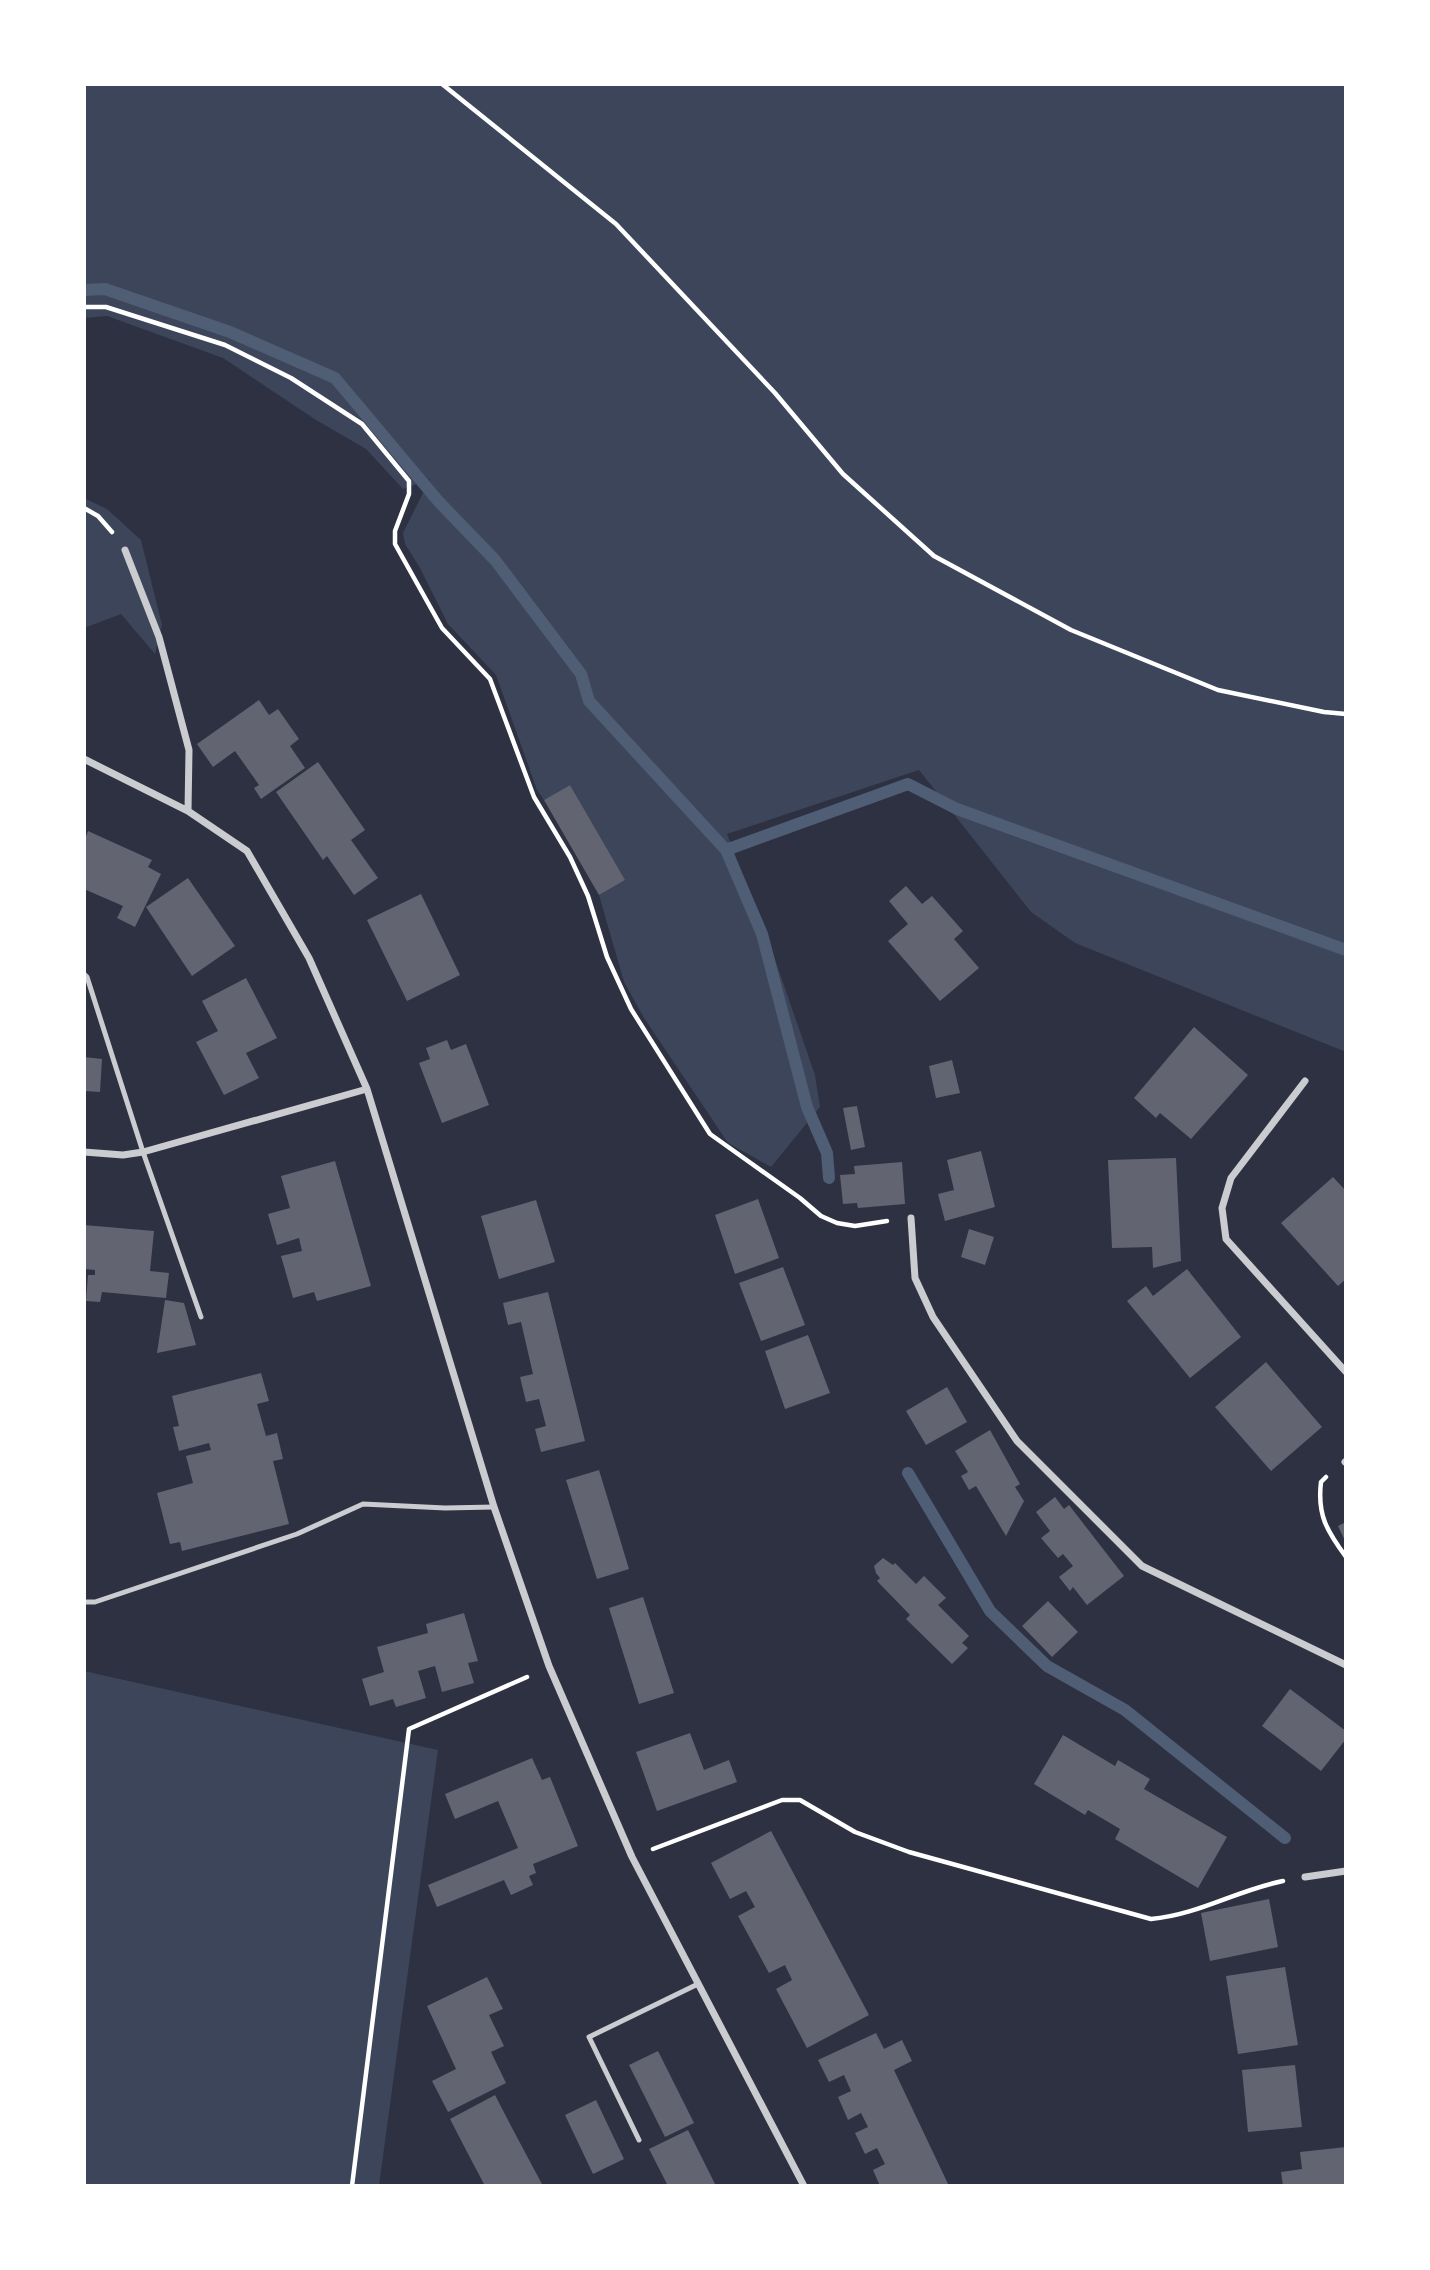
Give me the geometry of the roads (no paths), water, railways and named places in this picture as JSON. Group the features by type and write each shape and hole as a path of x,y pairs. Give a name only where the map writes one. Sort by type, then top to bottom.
{"street":[{"path":"125,550 159,637 189,750 188,811"},
{"path":"84,759 188,811 247,851 309,958 367,1089 494,1507 550,1666 632,1857 804,2186"},
{"path":"1305,1081 1231,1178 1222,1208 1223,1218 1226,1239 1346,1373"},
{"path":"84,1152 123,1155 143,1153 367,1089"},
{"path":"911,1218 915,1278 933,1317 1017,1441 1142,1566 1346,1665"},
{"path":"1306,1877 1346,1871"}],"lane":[{"path":"84,974 201,1317"},
{"path":"84,1602 94,1602 297,1534 363,1504 445,1508 494,1507"},
{"path":"639,2140 589,2037 698,1984"}],"waterway":[{"path":"84,290 105,289 230,332 335,378 439,502 495,560 581,674 589,701 726,850 762,934 807,1107 827,1153 829,1178"},
{"path":"726,850 908,784 957,809 1346,950"},
{"path":"908,1473 990,1611 1047,1666 1125,1710 1285,1838"}]}
